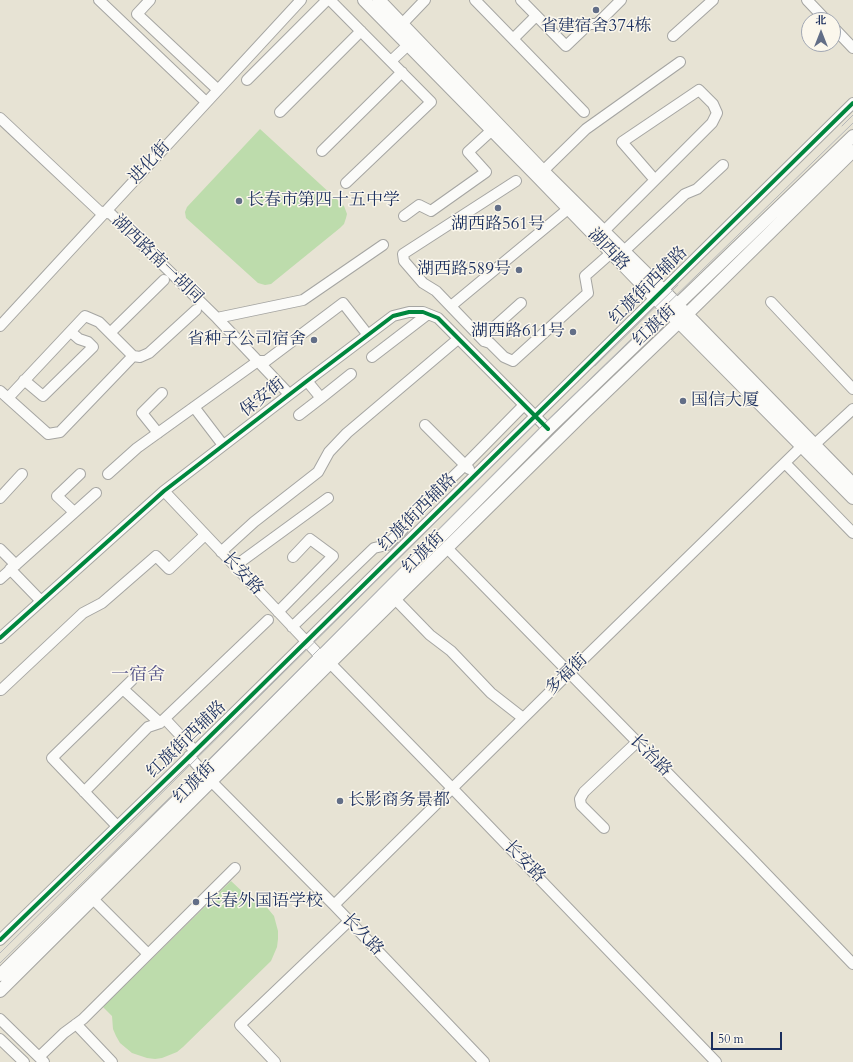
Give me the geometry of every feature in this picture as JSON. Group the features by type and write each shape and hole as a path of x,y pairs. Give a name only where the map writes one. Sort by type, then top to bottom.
{"main road":[{"name":"湖西路","path":"364,0 611,253 659,294 853,484"},
{"name":"湖西路","path":"379,0 543,171 624,251 659,294"},
{"name":"红旗街","path":"0,975 208,777 325,660 548,429 853,136"},
{"name":"红旗街","path":"325,660 395,599 853,151"},
{"name":"湖西路","path":"683,318 802,446 853,498"},
{"name":"红旗街","path":"0,991 93,898 208,777"}],"street":[{"path":"100,0 206,102"},
{"path":"150,0 137,14 218,90"},
{"name":"进化街","path":"0,326 301,0"},
{"path":"247,80 327,0"},
{"path":"330,0 431,102 346,183"},
{"path":"402,24 425,0"},
{"path":"475,0 584,112"},
{"path":"521,0 566,46 589,24 597,24 617,1"},
{"path":"673,36 713,0"},
{"path":"807,0 818,12"},
{"path":"513,39 536,16"},
{"path":"280,112 361,31"},
{"path":"841,35 853,48"},
{"path":"391,62 408,45"},
{"path":"543,171 586,129 680,62"},
{"path":"322,151 402,72"},
{"path":"604,231 655,180 712,123 717,113 713,104 699,90 622,142 655,180"},
{"name":"红旗街西辅路","path":"0,940 853,103"},
{"name":"湖西路南一胡同","path":"0,118 99,210 111,214 217,318 289,394"},
{"path":"404,216 419,205 431,211 486,172 468,152 492,130"},
{"path":"624,251 685,194 697,189 724,165"},
{"path":"516,181 403,254 404,261 423,283 436,291 484,341 490,343 504,357 513,361 588,293 585,276 611,253"},
{"path":"451,306 568,209"},
{"path":"217,318 303,300 383,244"},
{"path":"110,333 164,280"},
{"path":"108,474 137,448 258,361 266,360 343,302 368,335"},
{"path":"771,302 853,389"},
{"path":"484,341 492,328 520,303"},
{"path":"133,356 60,432 48,434 4,394 24,380 85,316 99,322 133,356 140,357 149,354 196,310"},
{"name":"保安街","path":"0,638 164,491 393,316 409,312 423,312 438,318 548,429"},
{"path":"372,357 428,314"},
{"path":"24,380 42,396 93,347 88,342 79,339 70,332"},
{"path":"221,552 254,522 318,472 329,452 348,433 458,339"},
{"path":"299,415 350,374"},
{"path":"307,381 321,398"},
{"path":"158,433 142,413 162,393"},
{"path":"292,627 374,548 387,545 403,529 408,520 524,405"},
{"path":"194,407 223,445"},
{"path":"814,445 853,409"},
{"path":"425,425 475,475"},
{"name":"多福街","path":"334,905 522,718 802,446"},
{"path":"785,462 853,533"},
{"path":"0,498 22,474"},
{"path":"74,512 57,496 80,474"},
{"name":"长安路","path":"164,491 292,627 452,788 716,1062"},
{"path":"0,579 96,493"},
{"path":"235,566 328,498"},
{"path":"1,690 83,613 102,603 156,556 169,569 205,535"},
{"path":"278,612 333,556 310,540 293,557"},
{"name":"长治路","path":"447,548 853,964"},
{"path":"0,549 41,601"},
{"path":"395,599 430,635 451,651 491,693 522,718"},
{"path":"84,792 148,727 162,721 268,620"},
{"path":"117,826 52,758 132,680"},
{"name":"长久路","path":"123,689 162,721 192,753 208,777 334,905 484,1062"},
{"path":"604,828 581,805 580,799 584,792 637,742"},
{"path":"0,1019 42,1060 64,1032 83,1019 235,868"},
{"path":"93,898 148,954"},
{"path":"275,1062 240,1025 349,921"},
{"path":"76,1024 112,1062"},
{"path":"0,1039 24,1062"}],"green space":[{"path":"260,129 344,206 347,214 344,224 340,228 271,284 265,285 258,283 186,218 185,212 187,207"},
{"path":"231,881 246,895 257,899 264,904 274,916 278,931 278,939 277,947 271,961 177,1052 155,1059 132,1053 120,1043 113,1029 112,1016 103,1007"}],"tram line":[{"path":"842,126 853,115"},
{"path":"0,963 200,768 543,425 853,123"},
{"path":"595,366 678,285"},
{"path":"0,953 537,422"}],"cycle path":[{"path":"0,940 195,751 853,103"},
{"path":"0,638 164,491 393,316 409,312 423,312 438,318 548,429"}],"place":[{"name":"省建宿舍374栋","path":"596,10"},
{"name":"长春市第四十五中学","path":"239,201"},
{"name":"湖西路561号","path":"498,208"},
{"name":"湖西路589号","path":"519,270"},
{"name":"湖西路611号","path":"573,332"},
{"name":"省种子公司宿舍","path":"314,340"},
{"name":"国信大厦","path":"683,401"},
{"name":"长影商务景都","path":"340,801"},
{"name":"长春外国语学校","path":"196,902"}],"district":[{"name":"一宿舍","path":"138,676"}]}
